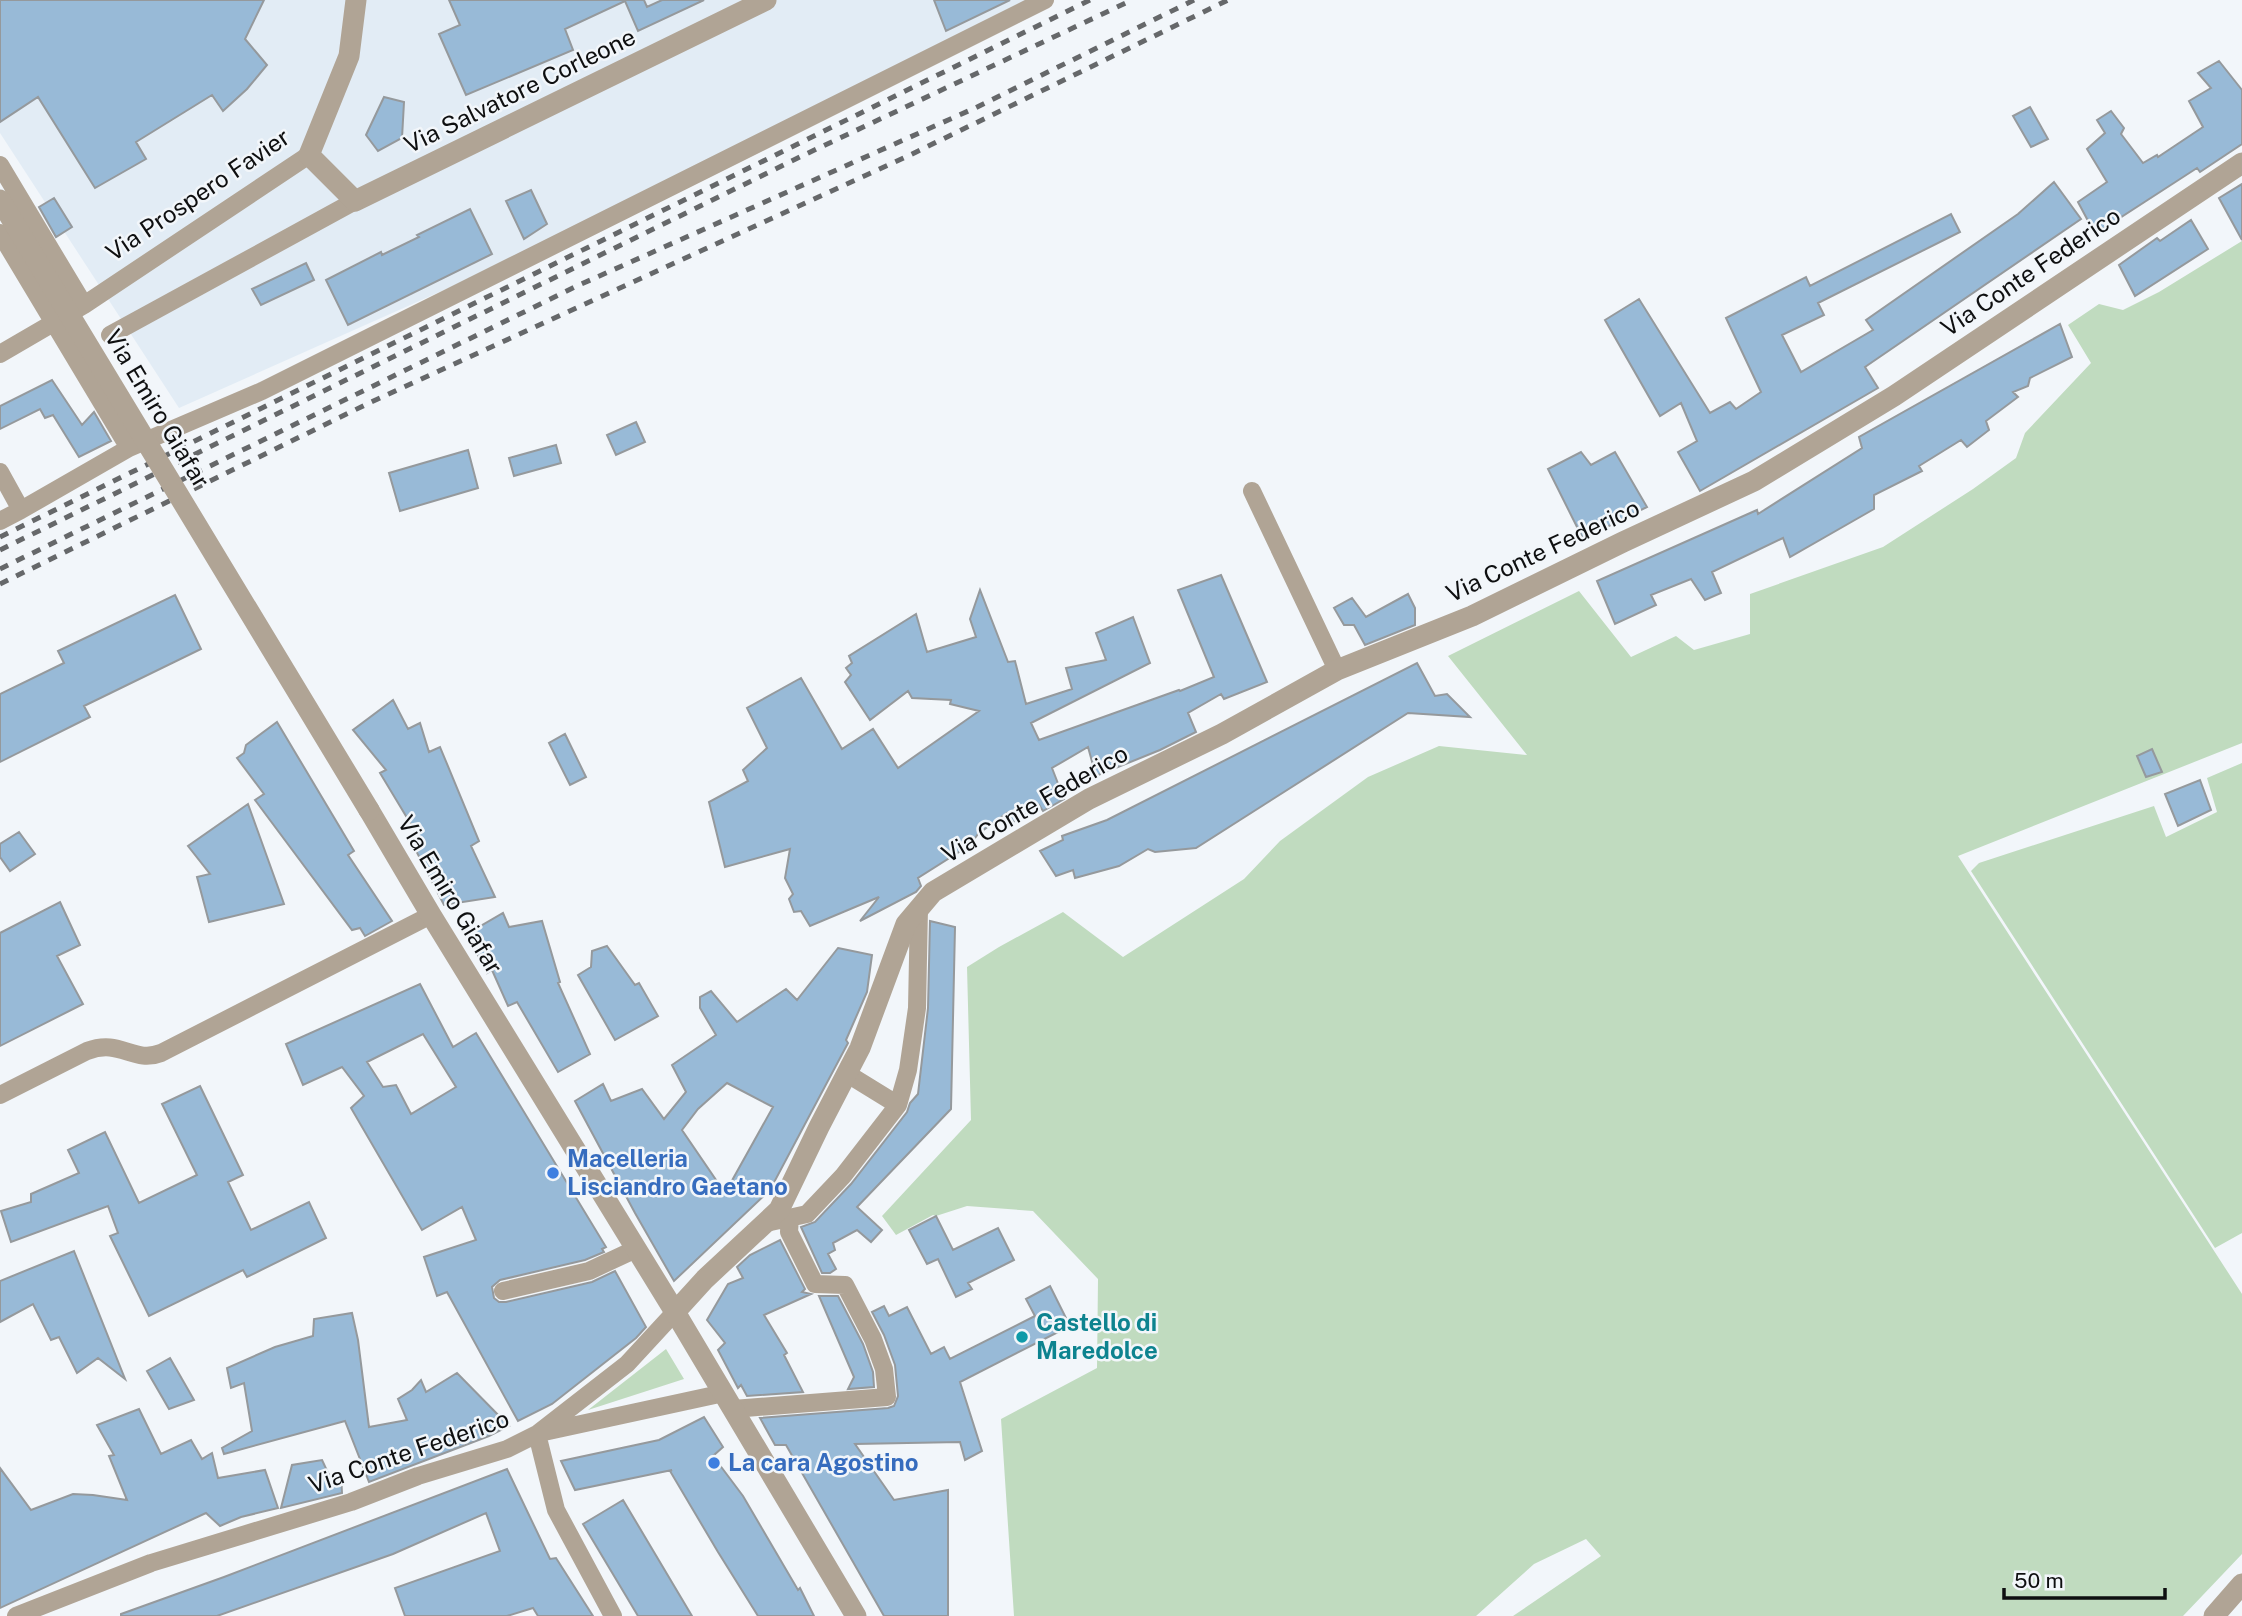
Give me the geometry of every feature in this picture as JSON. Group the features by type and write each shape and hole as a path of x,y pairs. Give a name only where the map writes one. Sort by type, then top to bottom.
{"street":[{"name":"Via Prospero Favier","path":"0,354 84,305 309,155 349,56 356,0"},
{"name":"Via Salvatore Corleone","path":"355,201 766,0"},
{"path":"0,521 129,448 274,385 1045,0"},
{"path":"110,335 355,201 309,155"},
{"name":"Via Conte Federico","path":"16,1616 150,1563 351,1502 418,1476 507,1449 537,1434 627,1364 705,1279 779,1210 860,1048 906,924 933,892 1089,799 1222,734 1337,670 1472,616 1754,481 1894,396 2242,163"},
{"path":"0,165 84,305"},
{"name":"Via Emiro Giafar","path":"0,200 431,915 676,1312 856,1616"},
{"path":"0,233 129,448"},
{"path":"0,472 21,510"},
{"path":"1252,492 1337,670"},
{"path":"766,1223 807,1214 843,1177 898,1105 908,1070 917,1008 919,908"},
{"path":"0,1095 102,1046 120,1048 147,1057 161,1053 431,915"},
{"path":"846,1073 898,1105"},
{"path":"613,1616 556,1510 537,1434 729,1401 887,1397 884,1369 845,1285 815,1284 789,1232 790,1218"},
{"path":"503,1291 589,1270 636,1249"},
{"path":"2214,1616 2242,1584"}],"shaded area":[{"path":"0,0 1032,0 471,278 179,408 0,133"}],"green space":[{"path":"2242,241 2242,743 1958,856 2242,1294 2242,1554 2183,1616 1513,1616 1601,1556 1586,1539 1534,1564 1476,1616 1014,1616 1001,1419 1097,1368 1098,1279 1033,1211 967,1206 933,1215 896,1235 882,1216 971,1120 967,967 1063,912 1123,957 1244,879 1280,841 1368,777 1439,746 1527,755 1448,656 1579,591 1631,657 1676,636 1694,650 1750,634 1750,594 1883,547 2016,458 2025,433 2091,363 2068,325 2099,304 2123,310 2159,292"},
{"path":"2242,763 2242,1233 2215,1248 1971,871 1979,863 2154,806 2166,837 2217,812 2207,778"},
{"path":"666,1349 684,1379 588,1410"}],"building":[{"path":"0,0 264,0 245,39 267,65 247,89 223,111 212,95 136,142 146,159 95,188 38,97 0,122"},
{"path":"449,0 644,0 647,7 662,0 704,0 638,31 625,1 565,29 573,50 466,95 439,34 460,25"},
{"path":"934,0 1010,0 946,31"},
{"path":"2219,61 2242,90 2242,144 2200,172 2197,168 2095,234 2078,202 2107,182 2087,149 2105,133 2097,120 2111,111 2124,128 2121,134 2143,163 2157,155 2158,157 2203,127 2189,101 2211,88 2198,73"},
{"path":"384,97 404,102 402,138 378,151 366,135"},
{"path":"2030,107 2048,139 2031,147 2013,116"},
{"path":"2054,182 2081,219 1865,367 1878,388 1700,491 1678,452 1697,441 1681,403 1660,416 1605,320 1639,299 1710,413 1730,402 1736,409 1761,392 1726,318 1806,277 1810,286 1951,214 1960,232 1818,303 1824,315 1782,335 1801,372 1873,330 1866,320 2018,214"},
{"path":"2242,184 2242,240 2219,198"},
{"path":"531,190 547,224 524,239 506,201"},
{"path":"54,198 72,227 56,237 39,207"},
{"path":"470,209 492,254 348,325 326,280 381,252 382,255 419,237 417,235"},
{"path":"2191,220 2208,249 2135,296 2119,265 2157,238 2160,241"},
{"path":"306,263 314,280 261,305 252,289"},
{"path":"2060,324 2072,357 2030,378 2028,386 2013,392 2018,397 1986,421 1989,430 1967,447 1961,440 1919,466 1922,471 1874,495 1874,509 1790,557 1783,538 1712,572 1721,593 1705,600 1691,579 1651,595 1656,605 1615,624 1597,581 1757,510 1758,514 1862,448 1859,437"},
{"path":"52,380 82,425 94,412 111,441 79,457 53,415 45,418 40,409 0,429 0,406"},
{"path":"636,422 645,442 616,455 607,435"},
{"path":"556,445 561,463 514,476 509,458"},
{"path":"468,450 478,488 400,511 389,473"},
{"path":"1581,452 1591,465 1615,452 1647,507 1583,539 1548,469"},
{"path":"1221,575 1267,682 1224,699 1221,694 1188,713 1196,732 1096,776 1088,747 1052,768 1064,799 1043,811 1039,805 1013,822 1007,813 978,834 970,845 918,878 921,886 916,892 860,921 879,897 810,926 801,911 794,912 789,899 793,894 785,878 790,849 725,867 709,802 748,781 743,770 767,748 747,708 801,678 842,749 873,729 898,768 979,711 950,704 951,700 912,698 908,691 870,720 845,682 851,675 846,668 852,663 849,656 916,614 927,652 976,637 970,619 980,590 1008,662 1015,661 1026,704 1072,689 1066,668 1106,660 1096,633 1133,617 1150,663 1031,723 1039,740 1214,677 1178,590"},
{"path":"1408,594 1415,608 1415,625 1365,645 1354,625 1344,625 1334,608 1352,598 1366,617"},
{"path":"175,595 201,649 84,706 90,717 0,762 0,694 64,663 58,651"},
{"path":"1417,663 1435,696 1447,694 1470,717 1408,713 1196,848 1155,852 1148,849 1119,866 1075,878 1073,870 1056,876 1040,851 1063,840 1062,836 1107,820"},
{"path":"393,700 408,729 420,723 429,752 440,747 479,841 471,846 495,897 444,905 412,843 418,836 380,773 386,770 353,730"},
{"path":"277,722 354,851 348,855 392,921 365,936 360,928 352,930 255,800 264,794 237,758 244,753 246,745"},
{"path":"565,734 586,777 570,785 549,743"},
{"path":"2152,749 2162,772 2146,777 2137,756"},
{"path":"2200,780 2211,810 2178,826 2165,794"},
{"path":"248,804 284,904 209,922 197,877 210,874 188,846"},
{"path":"19,832 35,854 10,871 0,857 0,844"},
{"path":"60,902 80,945 57,956 83,1004 0,1046 0,933"},
{"path":"503,913 509,927 542,921 560,982 558,983 590,1054 558,1072 517,1002 508,1006 492,970 487,973 467,934"},
{"path":"930,921 955,927 951,1109 857,1207 882,1230 871,1242 857,1230 833,1243 835,1250 828,1254 836,1269 830,1273 822,1273 801,1227 815,1222 851,1184 918,1094 928,1008"},
{"path":"607,946 635,985 639,983 658,1016 615,1040 578,975 591,967 592,951"},
{"path":"838,948 872,955 867,992 846,1040 848,1043 770,1190 674,1281 575,1101 603,1084 611,1101 642,1089 664,1119 686,1092 672,1065 716,1035 700,1008 700,997 711,991 737,1022 786,989 797,1000","holes":["727,1083 773,1107 725,1193 682,1130 698,1109"]},
{"path":"420,984 453,1047 476,1033 606,1247 602,1249 604,1252 585,1260 500,1280 492,1287 494,1298 499,1302 506,1302 592,1282 615,1271 646,1327 636,1338 552,1404 518,1421 447,1292 437,1296 424,1257 476,1240 462,1207 422,1230 351,1108 364,1096 342,1067 303,1085 286,1044","holes":["423,1034 456,1087 411,1114 396,1085 383,1087 367,1062"]},
{"path":"200,1086 243,1175 228,1182 251,1230 309,1202 326,1238 247,1277 243,1270 149,1316 110,1236 118,1233 108,1206 11,1242 1,1211 31,1202 31,1194 79,1173 68,1150 105,1132 139,1203 197,1175 162,1104"},
{"path":"936,1216 953,1250 998,1228 1014,1260 968,1283 972,1289 956,1297 938,1259 927,1264 909,1230"},
{"path":"780,1240 805,1289 802,1292 811,1294 764,1315 787,1353 784,1355 803,1392 747,1396 741,1385 738,1388 718,1350 725,1343 707,1320 728,1284 743,1278 737,1267 750,1255"},
{"path":"74,1251 125,1379 98,1358 77,1373 59,1337 51,1340 33,1304 0,1322 0,1281"},
{"path":"1050,1286 1070,1326 960,1382 982,1451 965,1460 960,1442 855,1444 894,1500 948,1490 948,1616 884,1616 786,1445 775,1445 760,1418 894,1406 898,1396 895,1365 872,1312 884,1306 889,1316 907,1307 931,1354 944,1347 950,1359 1035,1316 1026,1299"},
{"path":"819,1296 838,1296 863,1344 873,1372 874,1387 848,1389 854,1377"},
{"path":"352,1313 369,1427 407,1420 398,1399 421,1380 426,1392 457,1373 509,1426 369,1482 345,1421 224,1454 222,1448 252,1431 244,1383 231,1388 227,1368 275,1347 313,1336 314,1319"},
{"path":"170,1358 194,1400 169,1409 147,1371"},
{"path":"139,1409 161,1454 191,1440 202,1459 212,1453 218,1478 265,1470 278,1508 241,1517 220,1526 206,1513 0,1608 0,1468 31,1510 73,1494 127,1500 109,1456 114,1455 97,1425"},
{"path":"704,1417 723,1447 713,1456 743,1496 798,1590 800,1588 814,1616 758,1616 670,1471 672,1470 575,1490 561,1461 659,1440"},
{"path":"322,1460 329,1475 341,1475 342,1493 281,1508 292,1465"},
{"path":"507,1469 550,1559 556,1558 593,1616 538,1616 533,1608 507,1616 405,1616 395,1588 500,1551 486,1513 393,1554 217,1616 121,1616 121,1614"},
{"path":"623,1500 692,1616 638,1616 583,1524"}],"railway":[{"path":"0,537 1090,0"},
{"path":"0,550 804,155 1132,0"},
{"path":"0,569 577,286 975,108 1194,0"},
{"path":"0,584 367,404 908,156 1228,0"}],"place":[{"name":"Macelleria Lisciandro Gaetano","path":"553,1173"},
{"name":"Castello di Maredolce","path":"1022,1337"},
{"name":"La cara Agostino","path":"714,1463"}]}
